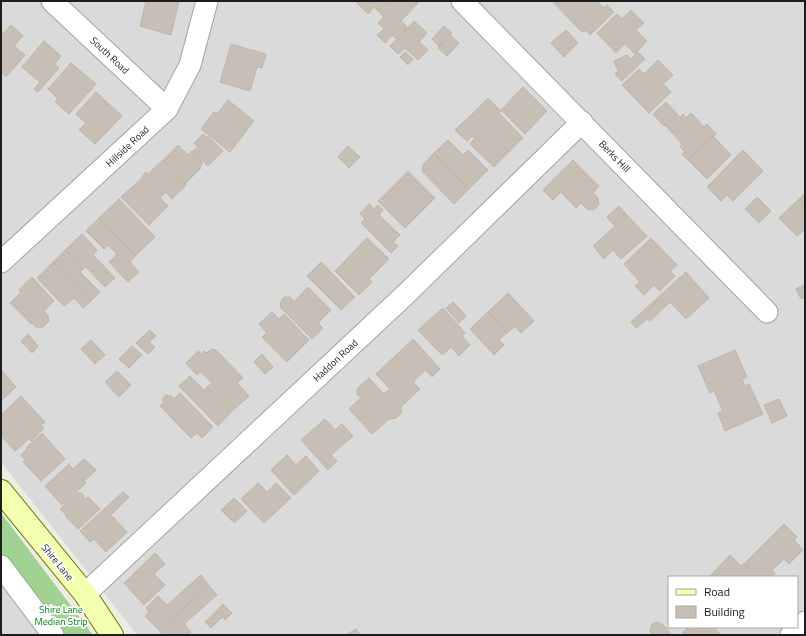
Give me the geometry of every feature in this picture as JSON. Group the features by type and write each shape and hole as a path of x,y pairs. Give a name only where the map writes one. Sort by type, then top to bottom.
{"street":[{"name":"South Road","path":"52,1 167,109"},
{"name":"Hillside Road","path":"1,262 167,109 190,65 206,1"},
{"name":"Berks Hill","path":"462,1 767,312"},
{"name":"Haddon Road","path":"84,594 405,295 582,122"},
{"name":"Shire Lane","path":"1,491 84,594 112,635"},
{"path":"1,566 53,635"},
{"path":"791,635 805,622"}],"shaded area":[{"path":"1,1 805,1 805,635 137,635 1,462"},
{"path":"1,584 42,635 1,635"}],"green space":[{"name":"Shire Lane Median Strip","path":"1,513 93,635 60,635 1,555"}],"building":[{"path":"146,1 179,1 171,35 140,26"},
{"path":"355,1 388,1 378,11 374,7 368,14"},
{"path":"388,1 416,1 418,3 401,21 407,27 396,39 392,35 385,43 377,35 384,29 378,23 384,17 378,11"},
{"path":"552,1 597,1 604,8 607,5 614,12 590,35 585,30 582,32"},
{"path":"631,10 644,23 636,30 647,41 635,54 625,44 616,53 597,33 617,14 622,19"},
{"path":"414,21 427,33 419,42 428,50 418,60 405,48 398,54 390,46"},
{"path":"11,25 23,36 14,46 25,55 6,77 1,72 1,36"},
{"path":"444,26 452,33 439,46 432,39"},
{"path":"566,30 578,43 564,57 551,43"},
{"path":"450,35 459,43 447,56 438,48"},
{"path":"44,41 61,56 55,64 59,68 38,92 34,89 40,82 22,67"},
{"path":"231,44 266,54 262,68 257,67 250,91 220,82"},
{"path":"405,52 413,59 408,65 400,57"},
{"path":"638,52 645,59 622,81 615,74 618,71 614,61 627,55 631,59"},
{"path":"658,60 673,75 663,84 671,92 649,113 622,85 639,69 644,74"},
{"path":"71,63 96,84 69,114 55,102 58,99 48,89"},
{"path":"523,87 547,111 525,134 501,110"},
{"path":"96,92 122,116 95,144 79,130 86,123 76,114"},
{"path":"488,98 501,111 499,113 523,138 509,152 472,114"},
{"path":"228,100 254,121 230,152 201,129 214,112 217,114"},
{"path":"666,102 677,114 664,126 653,114"},
{"path":"691,113 704,127 707,124 716,134 688,160 682,154 685,152 680,146 682,144 665,125 677,114 680,117 683,114 686,118"},
{"path":"472,114 509,152 494,167 470,144 475,138 472,136 467,141 455,130"},
{"path":"203,134 207,137 208,136 223,151 208,166 193,151 198,147 194,143"},
{"path":"713,136 731,155 707,179 688,160"},
{"path":"448,140 463,155 468,150 488,170 469,189 434,153"},
{"path":"178,145 188,155 192,151 203,163 200,167 201,168 185,184 163,160"},
{"path":"348,146 360,157 349,168 338,157"},
{"path":"743,150 763,171 733,201 727,195 721,201 707,187"},
{"path":"434,153 469,189 454,204 422,171 423,165"},
{"path":"163,160 186,185 172,199 166,192 161,197 142,177 146,172 148,174"},
{"path":"573,160 599,186 593,193 598,198 599,205 594,210 587,209 581,203 576,208 561,192 553,200 543,190"},
{"path":"408,171 435,198 405,228 378,201"},
{"path":"142,178 168,206 149,225 121,197"},
{"path":"804,194 805,229 797,236 779,218"},
{"path":"757,197 771,211 759,223 745,209"},
{"path":"119,199 155,237 135,256 99,218"},
{"path":"369,204 374,209 378,205 383,210 379,215 400,235 393,242 398,246 391,253 361,223 365,219 360,214"},
{"path":"619,206 625,213 613,224 607,217"},
{"path":"625,213 647,236 621,259 613,250 604,259 593,246 615,226 613,224"},
{"path":"99,218 135,256 130,262 139,272 128,282 109,262 117,254 108,245 104,249 86,231"},
{"path":"82,234 97,250 93,255 115,278 105,287 86,267 83,269 65,250"},
{"path":"367,238 389,259 369,279 372,282 359,295 335,271"},
{"path":"651,238 677,265 670,271 675,276 660,291 654,285 644,295 635,286 640,282 624,264"},
{"path":"65,250 83,269 80,272 100,292 91,301 53,262"},
{"path":"53,262 91,301 83,308 74,298 64,306 37,278"},
{"path":"321,262 355,297 341,310 307,276"},
{"path":"686,272 709,298 686,319 670,302 650,321 648,318 636,328 631,322"},
{"path":"32,277 54,301 44,311 48,316 49,321 43,327 36,327 32,323 31,324 10,303 21,292 19,290"},
{"path":"805,285 805,297 801,299 796,289"},
{"path":"308,287 331,310 318,323 323,328 312,339 280,307 281,301 284,297 290,297 294,302"},
{"path":"508,293 534,321 521,333 515,326 507,333 488,312"},
{"path":"453,302 466,316 459,323 446,308"},
{"path":"443,308 465,333 462,336 470,345 459,356 451,347 442,355 418,330"},
{"path":"272,312 279,319 284,314 309,340 287,362 262,337 267,333 259,324"},
{"path":"488,312 507,333 499,339 504,345 494,355 470,329"},
{"path":"150,330 156,336 149,342 155,347 148,354 136,343"},
{"path":"28,334 38,346 32,353 21,341"},
{"path":"413,339 440,369 432,377 425,370 417,378 395,356"},
{"path":"91,340 105,355 95,364 81,349"},
{"path":"132,346 142,355 129,368 119,359"},
{"path":"212,349 216,350 243,378 237,383 249,396 231,412 207,387 212,383 200,371 197,375 186,363 198,351 201,354 204,351 206,353"},
{"path":"735,350 747,377 742,379 745,386 749,384 763,414 725,431 718,413 723,411 714,391 710,393 698,366"},
{"path":"262,354 273,367 265,374 254,362"},
{"path":"395,356 417,378 413,382 420,389 404,404 376,374"},
{"path":"1,370 16,387 1,401"},
{"path":"117,371 131,385 119,397 105,382"},
{"path":"190,376 204,390 207,387 231,412 218,426 179,386"},
{"path":"369,378 384,394 389,390 403,405 401,407 401,413 396,418 389,419 372,434 349,409 361,398 357,394 357,389"},
{"path":"180,393 213,427 202,438 197,433 191,438 160,406 166,395 171,396 174,399"},
{"path":"21,396 45,422 41,425 44,428 31,441 29,439 15,451 1,436 1,415"},
{"path":"779,399 787,416 772,423 764,405"},
{"path":"325,419 335,430 342,424 353,436 331,455 337,461 328,470 301,440"},
{"path":"42,433 65,459 41,481 23,462 25,460 21,455 27,449 26,448"},
{"path":"287,455 296,465 306,456 319,471 294,495 271,470"},
{"path":"84,459 96,470 84,481 86,483 62,505 45,486 69,464 73,469"},
{"path":"258,483 267,492 276,483 291,498 264,523 241,499"},
{"path":"123,492 129,497 111,515 127,532 106,552 94,539 90,542 80,531"},
{"path":"77,493 81,493 84,496 84,500 88,497 100,509 78,529 60,509"},
{"path":"234,498 247,511 234,523 221,510"},
{"path":"784,524 797,537 794,540 803,550 789,564 784,559 772,570 775,574 773,576 758,576 745,563"},
{"path":"155,553 165,564 154,574 165,585 144,605 124,583"},
{"path":"730,555 741,566 745,563 758,576 710,576"},
{"path":"201,575 209,586 159,630 145,616 149,612 146,608 158,596 167,605"},
{"path":"209,586 217,595 184,624 191,632 188,635 163,635 159,630"},
{"path":"223,604 232,613 225,620 222,617 211,628 205,622"},
{"path":"657,622 663,625 672,635 652,635 650,630 652,624"},
{"path":"687,628 694,630 697,628 715,628 721,635 683,635 683,632"},
{"path":"356,629 360,635 346,635"}]}
